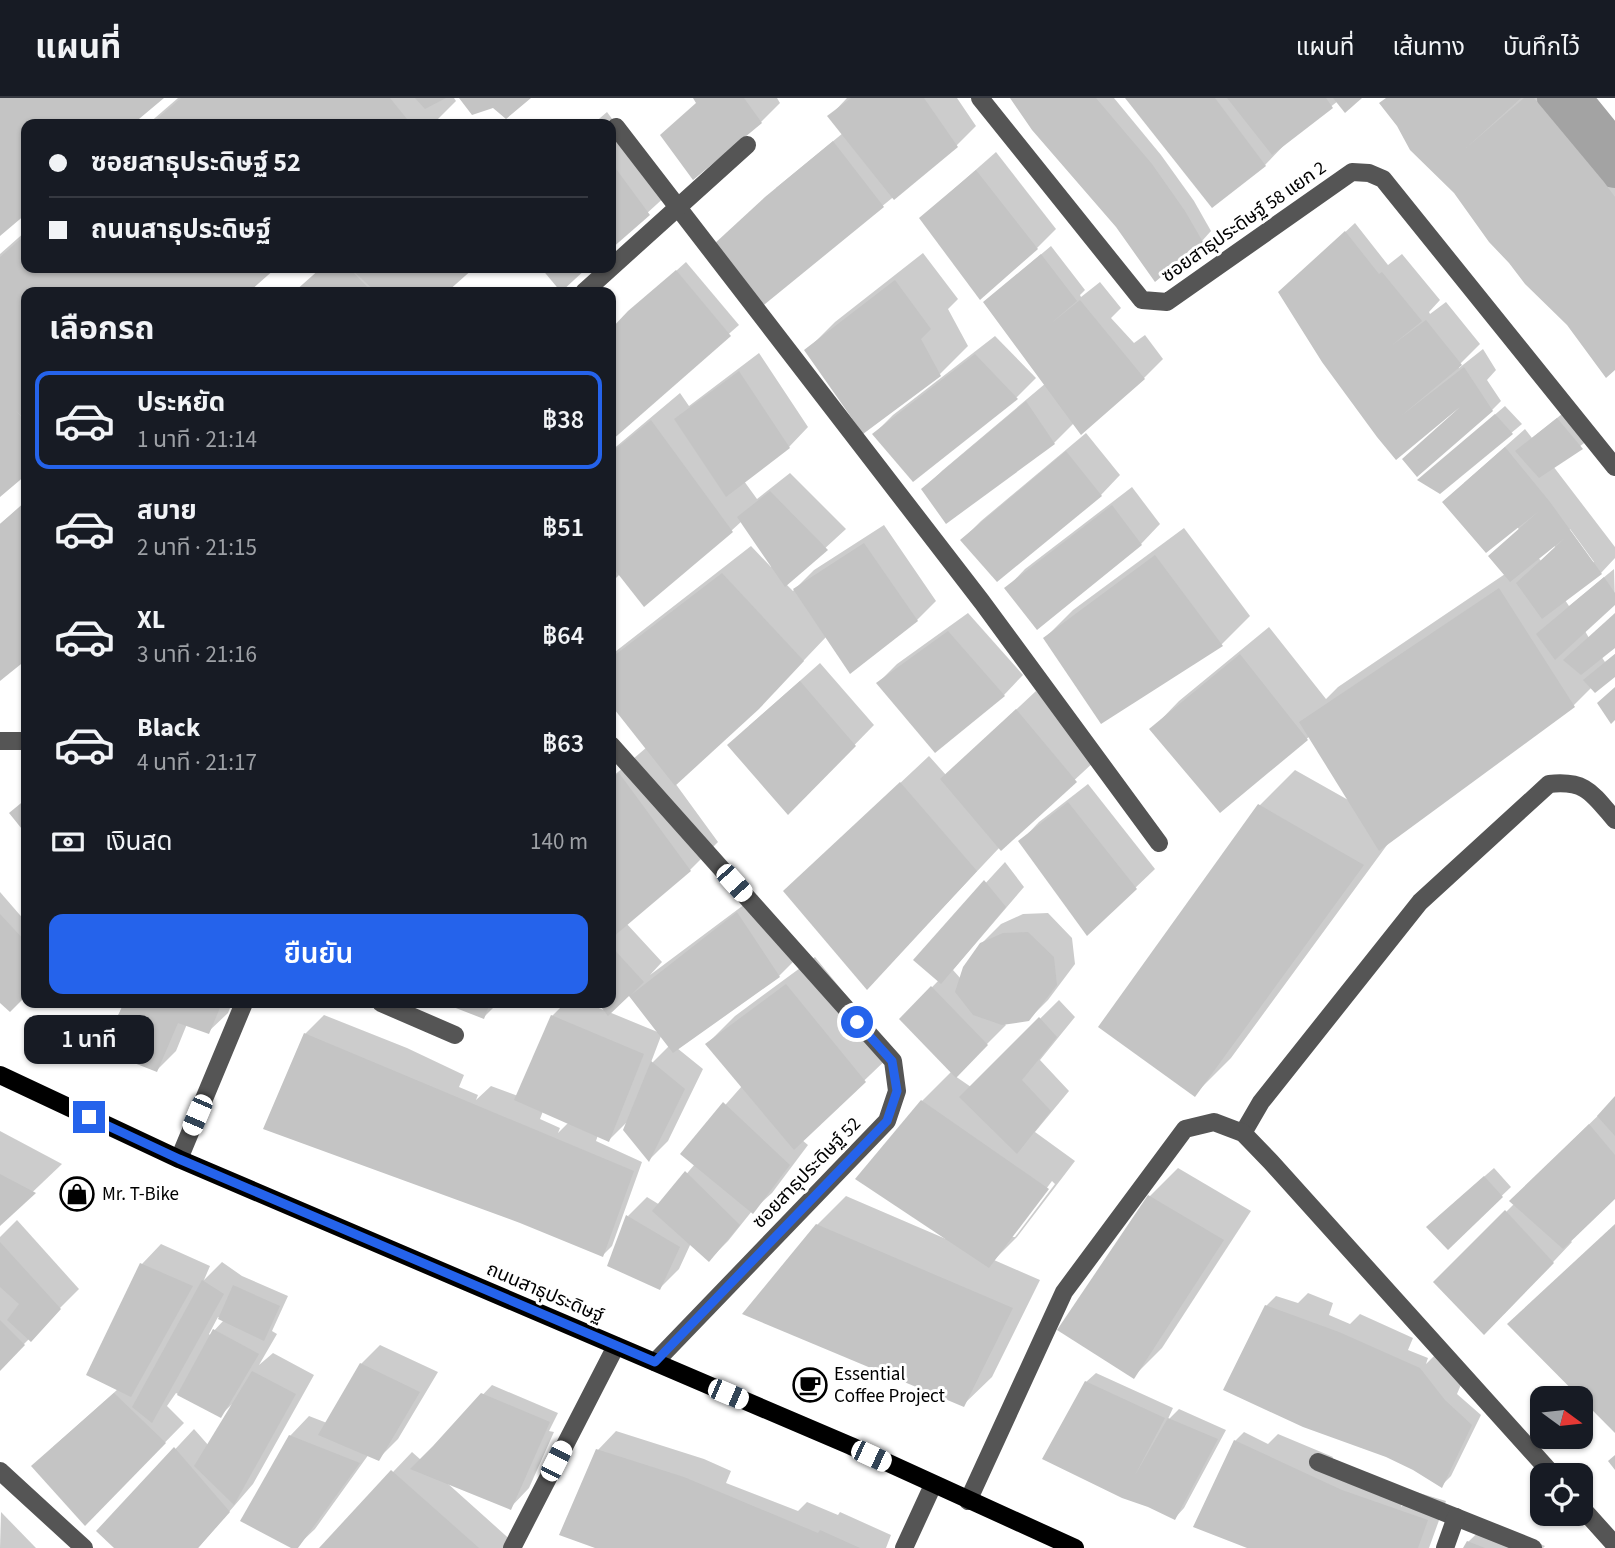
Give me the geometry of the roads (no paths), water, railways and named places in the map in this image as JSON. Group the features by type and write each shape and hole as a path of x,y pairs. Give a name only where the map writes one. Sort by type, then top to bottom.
{"main road":[{"name":"ถนนสาธุประดิษฐ์","path":"0,1075 179,1159 850,1446 1075,1548"}],"street":[{"name":"ซอยสาธุประดิษฐ์ 58 แยก 2","path":"980,98 1142,300 1155,303 1167,302 1352,172 1369,173 1383,179 1615,467"},
{"path":"616,127 982,602 1159,843"},
{"path":"616,263 747,145"},
{"path":"590,287 605,273"},
{"path":"0,741 21,741"},
{"name":"ซอยสาธุประดิษฐ์ 52","path":"616,751 892,1061 897,1091 887,1121 655,1362"},
{"path":"1243,1133 1261,1102 1420,902 1549,783 1570,782 1591,792 1615,820"},
{"path":"179,1159 242,1008"},
{"path":"393,1008 455,1035"},
{"path":"968,1501 1064,1292 1185,1129 1214,1122 1243,1133 1541,1463"},
{"path":"512,1548 616,1346"},
{"path":"1318,1462 1533,1548"},
{"path":"0,1471 84,1548"},
{"path":"904,1548 933,1485"},
{"path":"1445,1548 1456,1517"},
{"path":"1593,1520 1615,1545"}],"waterway":[{"path":"1563,98 1615,162"}],"place":[{"name":"Mr. T-Bike","path":"77,1194"},
{"name":"Essential Coffee Project","path":"810,1385"}]}
